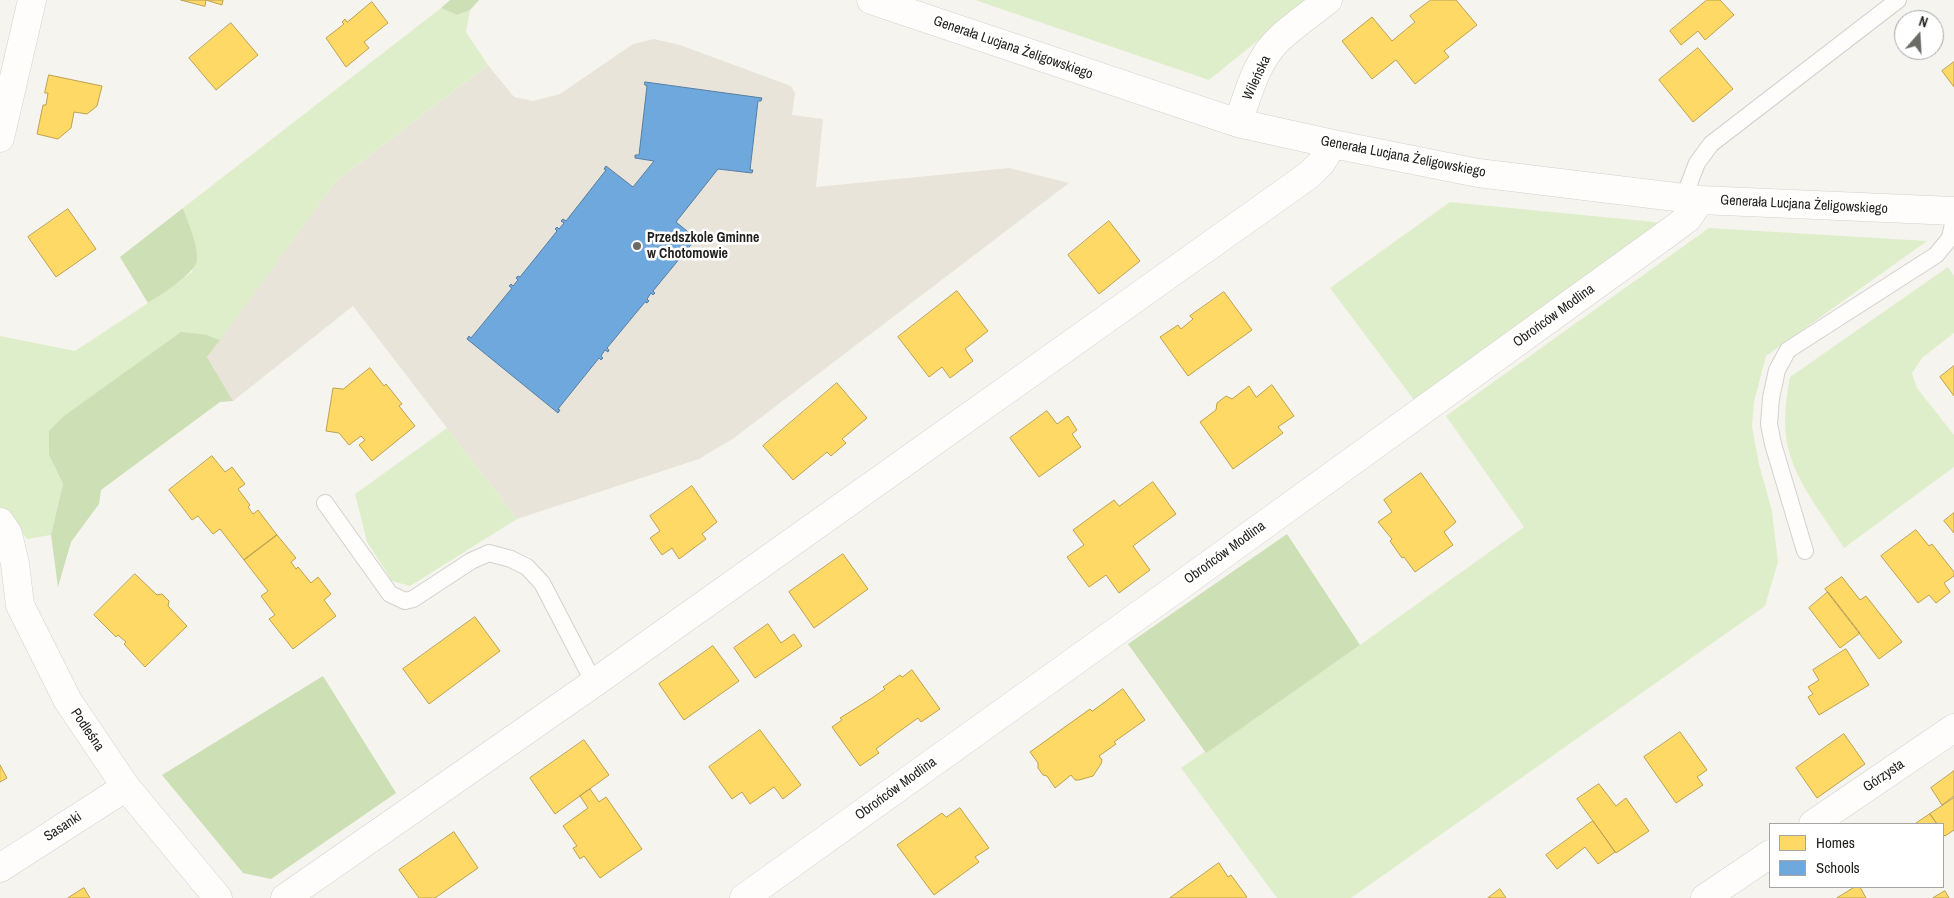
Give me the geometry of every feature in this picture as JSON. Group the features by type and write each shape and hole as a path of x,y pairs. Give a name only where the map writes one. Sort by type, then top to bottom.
{"street":[{"path":"0,138 32,0"},
{"name":"Generała Lucjana Żeligowskiego","path":"871,0 1238,123 1332,144 1478,172 1692,198 1954,211"},
{"name":"Wileńska","path":"1238,123 1252,82 1278,40 1328,0"},
{"path":"285,898 594,683 1309,175 1321,163 1332,144"},
{"name":"Obrońców Modlina","path":"744,898 1688,218 1692,198"},
{"name":"Podleśna","path":"4,528 15,564 20,605 68,701 126,787 218,898"},
{"name":"Górzysta","path":"1814,823 1954,728"},
{"name":"Sasanki","path":"0,868 126,787"},
{"path":"1706,898 1769,855"}],"lane":[{"path":"1692,198 1697,162 1711,144 1898,0"},
{"path":"1805,551 1773,444 1769,424 1770,398 1777,370 1788,350 1936,255 1950,238 1954,219"},
{"path":"325,503 390,594 405,601 413,599 471,561 489,553 511,559 527,567 542,583 594,683"}],"shaded area":[{"name":"Przedszkole Gminne w Chotomowie","path":"654,39 680,45 791,86 795,93 792,115 823,119 816,187 1009,168 1069,183 734,438 699,459 517,519 353,306 233,401 207,357 336,181 488,65 514,97 533,101 560,94 633,44"}],"green space":[{"path":"450,0 479,0 470,10 457,15 441,8"},
{"path":"975,0 1308,0 1209,80"},
{"path":"441,8 457,15 470,10 466,32 488,65 336,181 220,340 207,335 49,455 63,484 51,535 27,539 5,510 0,507 0,336 75,351 192,272 195,247 183,208"},
{"path":"1450,202 1664,223 1417,404 1330,288"},
{"path":"183,208 197,254 195,266 184,278 148,303 120,257"},
{"path":"1709,228 1927,241 1766,356 1754,402 1752,427 1759,464 1772,511 1778,562 1765,606 1351,898 1277,898 1181,768 1360,645 1524,527 1446,416"},
{"path":"1948,267 1954,276 1954,333 1922,358 1912,373 1917,388 1954,435 1954,467 1844,548 1811,498 1796,471 1791,457 1787,443 1785,418 1790,377"},
{"path":"181,332 207,335 220,340 207,357 233,401 220,402 101,490 99,504 71,542 58,587 51,535 63,484 49,455 49,431 64,416"},
{"path":"447,428 517,519 410,586 392,581 367,542 355,494"},
{"path":"1287,534 1360,645 1206,753 1128,644"},
{"path":"323,676 396,793 271,879 243,873 162,775"}],"building: Homes":[{"path":"181,0 206,0 205,6"},
{"path":"206,0 223,0 222,5"},
{"path":"1431,0 1456,0 1477,25 1444,51 1449,57 1415,84 1396,60 1372,79 1342,41 1372,17 1392,41 1415,22 1410,16"},
{"path":"1707,0 1720,0 1734,15 1705,40 1698,31 1681,45 1670,31"},
{"path":"372,2 388,23 364,42 369,48 346,67 326,38 344,24 342,22 345,19 347,22"},
{"path":"231,23 258,55 216,90 189,58"},
{"path":"1698,48 1733,89 1693,122 1659,80"},
{"path":"1954,62 1954,87 1942,71"},
{"path":"49,75 102,86 97,106 87,114 74,112 71,128 58,139 37,134 43,105 46,105 48,93 45,93"},
{"path":"68,209 96,249 56,277 28,237"},
{"path":"1109,221 1140,261 1099,294 1068,255"},
{"path":"957,291 988,331 965,349 973,361 950,378 942,367 929,377 898,337"},
{"path":"1224,292 1252,330 1188,376 1160,337 1178,325 1181,329 1193,319 1190,316"},
{"path":"1954,366 1954,396 1940,377"},
{"path":"370,368 402,404 399,406 415,426 372,461 359,445 365,440 361,436 349,445 339,433 326,431 333,388 343,389"},
{"path":"837,383 867,418 842,439 846,443 831,456 827,452 793,480 763,446"},
{"path":"1272,385 1294,416 1278,427 1283,433 1233,469 1200,422 1216,410 1217,403 1226,396 1232,399 1249,386 1256,397"},
{"path":"1047,411 1057,424 1068,416 1077,430 1072,434 1081,447 1039,477 1010,438"},
{"path":"212,456 225,472 232,467 245,484 238,489 250,505 248,507 253,514 258,510 277,535 244,560 220,529 213,534 198,516 192,520 169,490"},
{"path":"1421,473 1456,522 1444,532 1453,545 1415,572 1404,557 1402,558 1390,541 1392,539 1378,522 1392,512 1384,500"},
{"path":"1153,482 1176,514 1133,546 1150,570 1119,593 1106,575 1089,587 1067,557 1084,545 1073,530 1114,500 1119,506"},
{"path":"692,486 717,522 702,534 706,539 679,559 672,548 662,555 650,538 660,531 650,516"},
{"path":"1954,513 1954,533 1944,521"},
{"path":"1916,530 1929,546 1932,544 1954,572 1954,576 1944,583 1950,592 1936,603 1929,595 1918,603 1881,556"},
{"path":"277,535 296,558 291,562 296,569 298,567 311,583 318,577 331,594 324,600 336,616 293,649 269,619 275,615 261,596 268,591 244,560"},
{"path":"843,554 868,589 814,628 789,592"},
{"path":"135,574 157,595 162,594 169,601 168,606 187,626 145,667 124,644 126,642 118,635 116,637 94,615"},
{"path":"1842,577 1860,600 1866,596 1902,642 1879,659 1825,589"},
{"path":"1828,592 1860,633 1840,648 1809,608"},
{"path":"475,617 500,651 429,704 403,669"},
{"path":"768,624 781,643 794,634 802,646 755,678 734,648"},
{"path":"713,646 739,681 684,720 659,684"},
{"path":"1846,649 1869,685 1819,715 1808,697 1813,694 1808,687 1819,680 1813,670"},
{"path":"912,670 940,709 921,722 918,718 876,749 879,753 860,766 832,727 842,720 840,718 885,689 883,687 900,675 902,677"},
{"path":"1123,689 1145,720 1114,742 1116,744 1099,756 1102,760 1101,764 1093,776 1075,780 1071,775 1055,788 1047,776 1043,775 1038,768 1038,763 1030,752 1090,709 1092,711"},
{"path":"760,730 801,785 783,799 774,787 750,804 742,792 732,799 709,767"},
{"path":"1680,732 1707,770 1697,777 1703,785 1676,803 1644,757"},
{"path":"1844,734 1865,764 1817,798 1796,768"},
{"path":"584,740 609,775 555,814 530,778"},
{"path":"0,765 7,778 0,782"},
{"path":"1954,771 1954,796 1942,805 1931,788"},
{"path":"1599,784 1616,806 1626,798 1649,831 1616,853 1577,799"},
{"path":"590,789 599,802 606,797 642,849 600,878 584,856 580,859 573,848 577,846 563,826 588,808 580,796"},
{"path":"1954,798 1954,830 1945,836 1944,823 1936,823 1930,814"},
{"path":"960,808 989,848 975,857 979,862 934,895 897,845 942,813 946,817"},
{"path":"1930,814 1936,823 1916,823"},
{"path":"1593,821 1615,852 1598,864 1585,847 1557,869 1546,855"},
{"path":"454,832 478,868 435,898 419,898 399,870"},
{"path":"1219,863 1228,877 1231,875 1247,897 1170,898"},
{"path":"84,888 90,898 68,898"},
{"path":"1853,888 1861,888 1866,898 1837,898"},
{"path":"1500,889 1506,898 1488,898"},
{"path":"1945,891 1949,898 1933,898"}],"building: Schools":[{"path":"645,82 762,98 761,101 758,101 750,170 753,170 752,173 718,169 676,222 698,240 694,241 653,291 655,293 653,295 651,293 647,299 649,301 645,302 607,348 608,352 605,350 601,356 603,358 601,360 599,358 558,409 560,410 558,413 467,339 469,336 471,338 512,288 509,286 511,284 513,286 518,280 516,278 520,277 557,231 555,229 557,227 559,229 564,223 561,221 563,219 566,221 606,170 604,169 606,166 633,187 654,161 635,158 635,155 639,155 647,86"}],"place":[{"name":"Przedszkole Gminne w Chotomowie","path":"637,246"}]}
